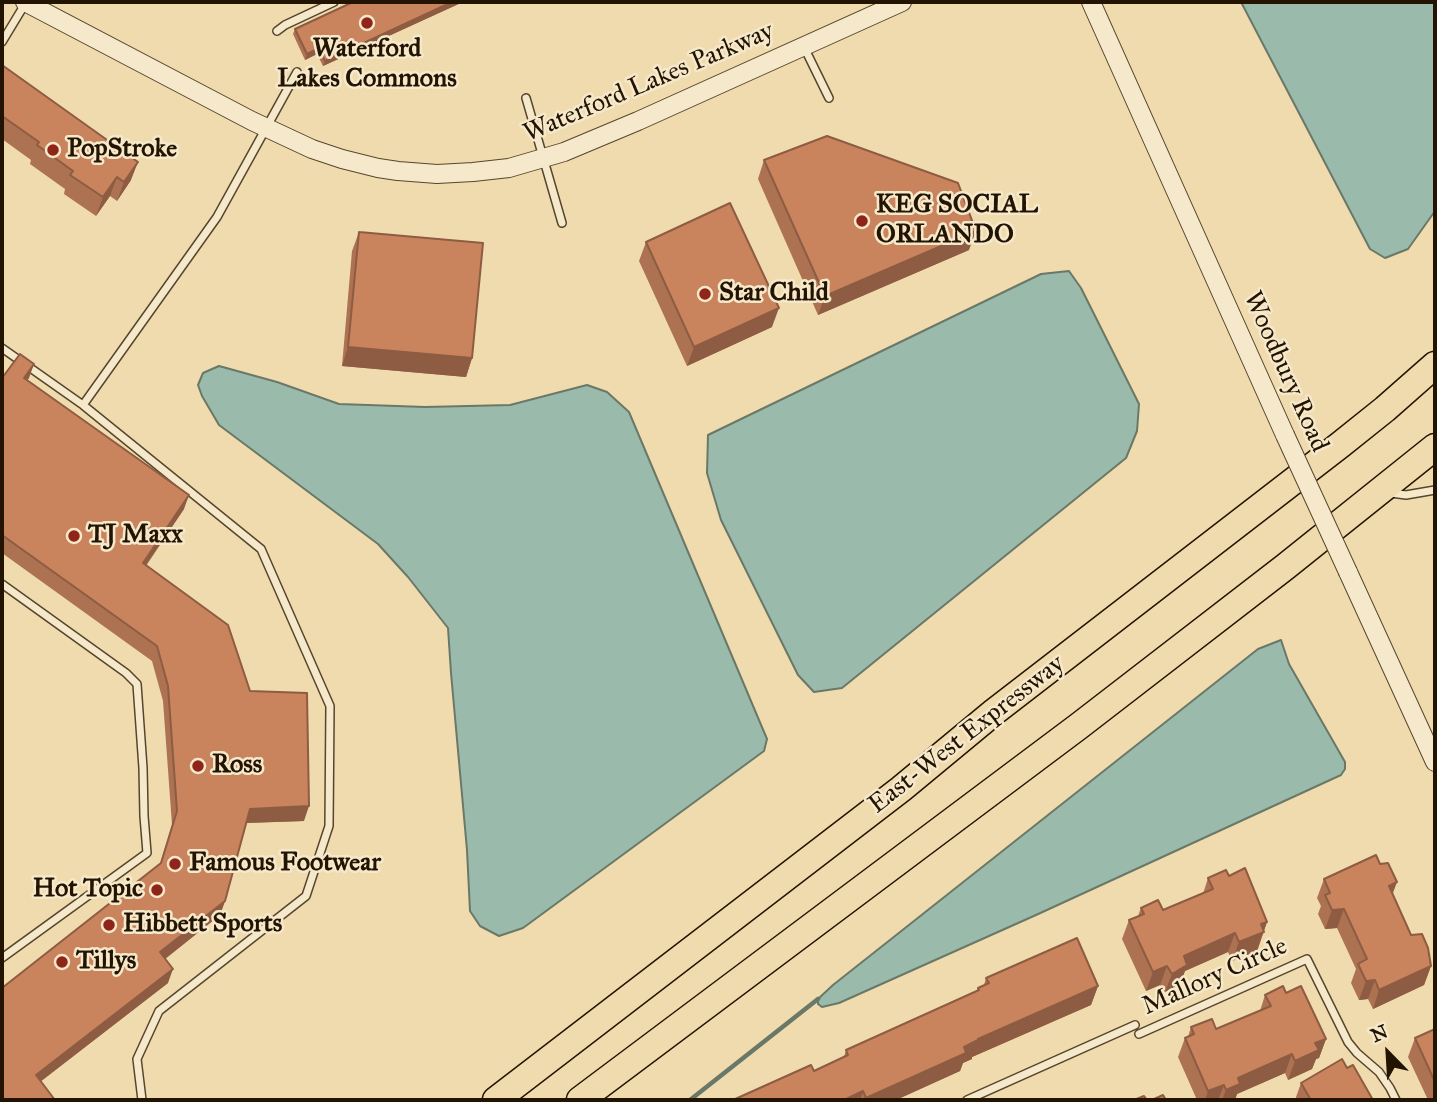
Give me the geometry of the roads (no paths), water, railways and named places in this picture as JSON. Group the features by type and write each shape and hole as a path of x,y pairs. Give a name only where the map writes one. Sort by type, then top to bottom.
{"highway":[{"name":"East-West Expressway","path":"496,1100 890,797 994,712 1340,445 1435,365"},
{"path":"580,1100 1079,726 1435,447"}],"street":[{"name":"Waterford Lakes Parkway","path":"26,2 266,128 312,149 398,172 437,174 509,168 545,159 638,121 902,2"},
{"name":"Woodbury Road","path":"1091,2 1284,435 1435,762"}],"lane":[{"path":"2,42 26,2"},
{"path":"277,31 285,24 334,2"},
{"path":"804,46 828,98"},
{"path":"83,405 217,216 297,72"},
{"path":"526,98 562,223"},
{"path":"2,348 83,405 261,549 330,706 329,826 306,896 159,1011 137,1059 142,1100"},
{"path":"1380,492 1406,495 1435,490"},
{"path":"2,584 126,673 137,684 148,853 2,958"},
{"name":"Mallory Circle","path":"1139,1034 1307,959 1348,1042 1379,1072 1396,1100"},
{"name":"Mallory Circle","path":"967,1100 1135,1025"}],"waterway":[{"path":"690,1100 818,999"}],"place":[{"name":"Waterford Lakes Commons","path":"367,23"},
{"name":"PopStroke","path":"53,150"},
{"name":"KEG SOCIAL ORLANDO","path":"862,221"},
{"name":"Star Child","path":"705,294"},
{"name":"TJ Maxx","path":"74,536"},
{"name":"Ross","path":"198,766"},
{"name":"Famous Footwear","path":"175,864"},
{"name":"Hot Topic","path":"157,890"},
{"name":"Hibbett Sports","path":"109,925"},
{"name":"Tillys","path":"62,962"}]}
